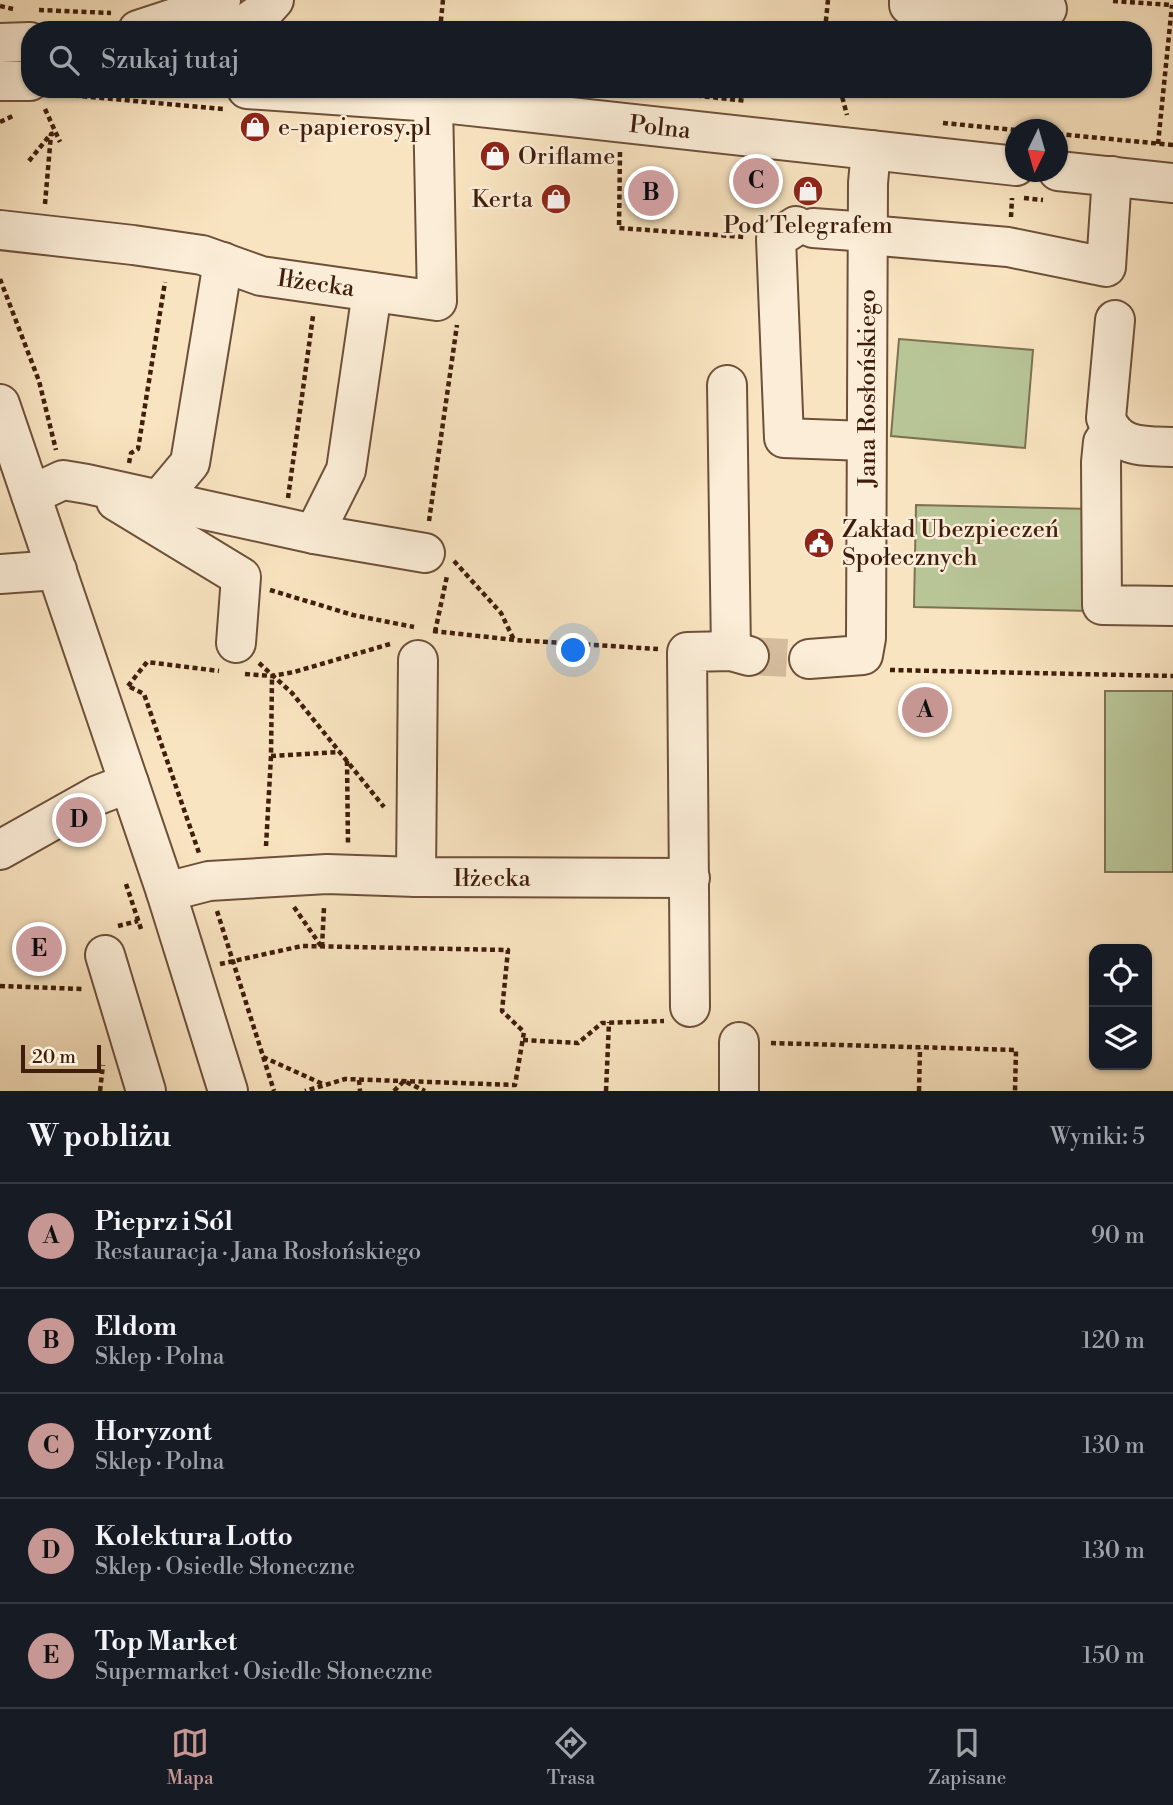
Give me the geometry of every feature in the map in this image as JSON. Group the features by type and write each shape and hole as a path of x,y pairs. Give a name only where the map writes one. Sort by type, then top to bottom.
{"street":[{"path":"250,21 274,0"},
{"path":"909,0 909,5 1047,9"},
{"path":"128,21 211,13"},
{"path":"0,43 21,42"},
{"name":"Polna","path":"385,98 1005,165"},
{"path":"433,102 437,301"},
{"name":"Jana Rosłońskiego","path":"863,655 866,638 867,233 871,150"},
{"path":"1068,172 1173,183"},
{"path":"1112,176 1106,267 1114,312 1106,418 1112,431 1121,440 1173,447"},
{"name":"Iłżecka","path":"0,230 202,255 261,275 437,301"},
{"path":"866,441 784,438 795,231 867,233 1008,247 1106,267"},
{"path":"142,496 190,463 223,262"},
{"path":"299,531 346,470 372,292"},
{"path":"690,1007 687,652 740,653 727,385"},
{"path":"0,404 60,486 241,577 236,643"},
{"path":"1112,431 1103,442 1101,462 1102,605 1173,606"},
{"path":"60,486 142,496 299,531 425,553"},
{"path":"60,486 57,570 166,892 228,1091"},
{"path":"0,574 57,570"},
{"path":"416,877 418,642"},
{"path":"809,659 863,655"},
{"path":"0,850 98,795 129,783"},
{"name":"Iłżecka","path":"166,892 241,879 338,875 690,878"},
{"path":"105,955 146,1091"},
{"path":"738,1091 739,1042"}],"path":[{"path":"441,21 443,0"},
{"path":"826,21 828,0"},
{"path":"1113,1 1172,5 1158,144"},
{"path":"0,6 92,13 128,21"},
{"path":"25,98 60,142"},
{"path":"843,98 847,113"},
{"path":"29,161 53,134"},
{"path":"45,209 53,134"},
{"path":"1068,135 1173,145"},
{"path":"620,147 619,228 795,231"},
{"path":"142,496 131,453 138,449 170,250"},
{"path":"0,279 39,381 60,486"},
{"path":"299,531 318,284"},
{"path":"425,553 460,308 437,301"},
{"path":"418,642 451,558 501,613 515,640"},
{"path":"241,577 277,593 341,612 418,642"},
{"path":"128,687 146,662 272,676 418,642 515,640 687,652"},
{"path":"863,655 880,670 1173,676"},
{"path":"122,675 128,687 144,694 241,879 321,947"},
{"path":"272,676 292,693 392,817 416,827"},
{"path":"272,676 267,844 260,858 241,879 232,960 274,1091"},
{"path":"271,756 340,752"},
{"path":"321,947 338,875 347,761"},
{"path":"232,960 302,946 508,950 502,1011 524,1032 515,1088 345,1079 304,1091"},
{"path":"0,986 90,990 118,1003"},
{"path":"523,1040 578,1043 601,1023 661,1022 690,1007"},
{"path":"606,1091 609,1022"},
{"path":"739,1042 1016,1050 1015,1091"},
{"path":"919,1091 920,1048"},
{"path":"263,1057 326,1085"},
{"path":"359,1080 360,1091"},
{"path":"394,1091 404,1081"},
{"path":"404,1081 425,1091"}],"green space":[{"path":"899,339 1033,350 1025,448 891,436"},
{"path":"916,505 1092,509 1090,611 914,607"},
{"path":"1105,691 1173,691 1173,872 1105,872"}],"tunnel":[{"path":"749,656 809,659"}],"place":[{"name":"e-papierosy.pl","path":"255,127"},
{"name":"Oriflame","path":"495,156"},
{"name":"Horyzont","path":"756,181"},
{"name":"Pod Telegrafem","path":"808,191"},
{"name":"Eldom","path":"651,193"},
{"name":"Kerta","path":"556,199"},
{"name":"Zakład Ubezpieczeń Społecznych","path":"819,543"},
{"name":"Pieprz i Sól","path":"925,710"},
{"name":"Kolektura Lotto","path":"79,820"},
{"name":"Top Market","path":"39,949"}]}
